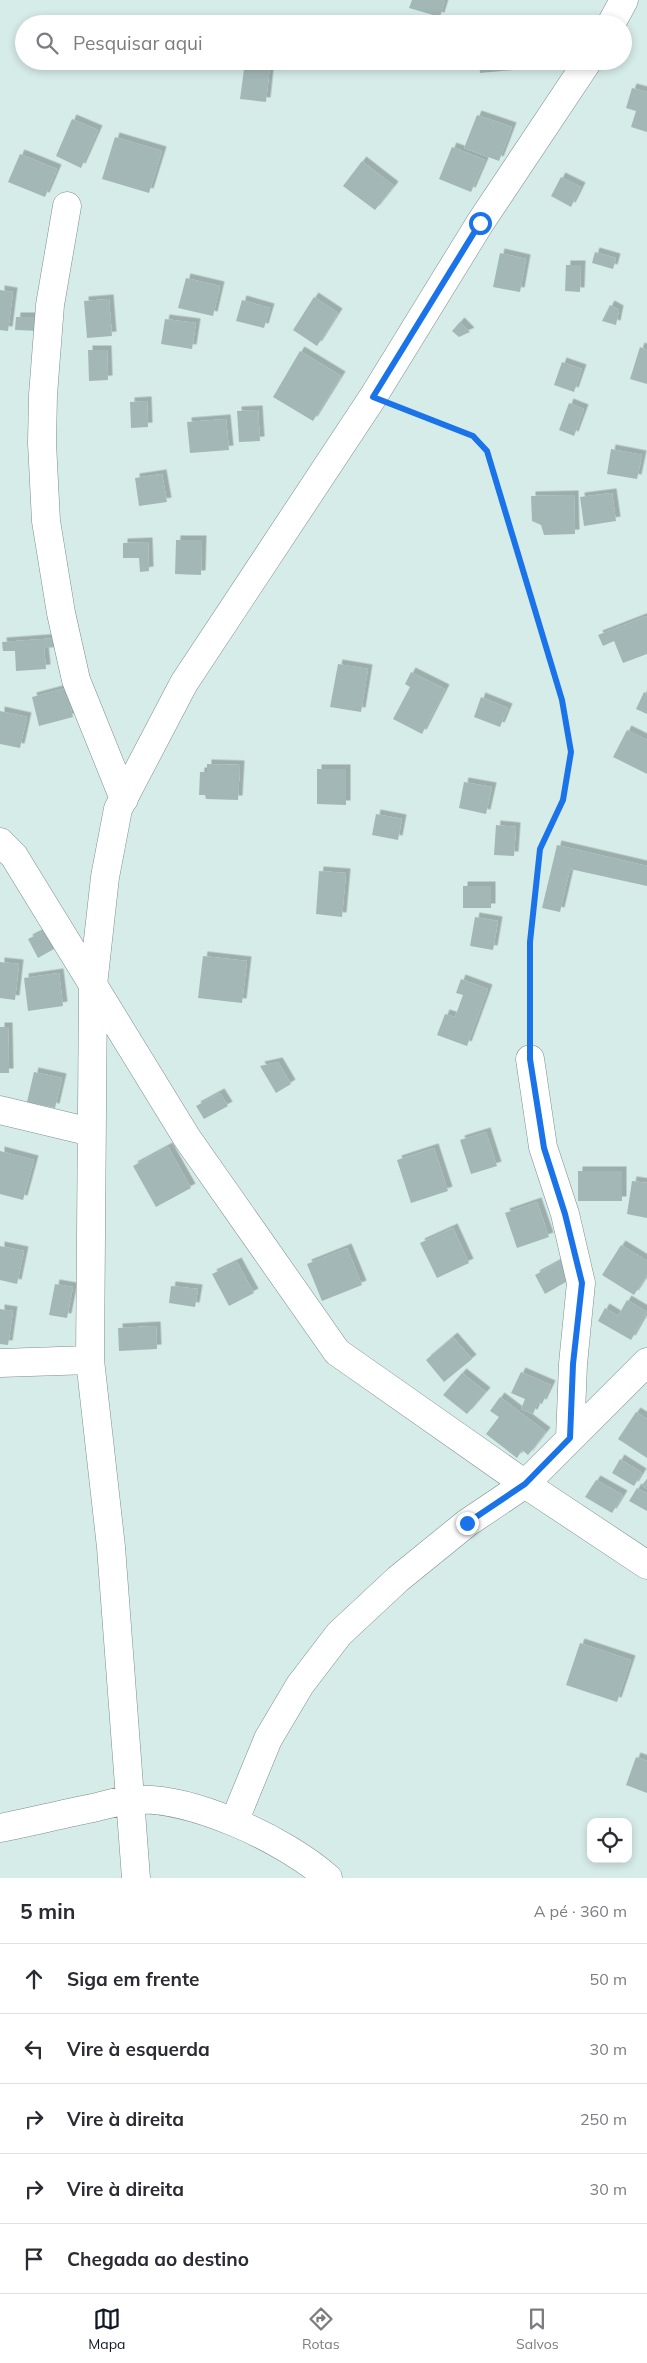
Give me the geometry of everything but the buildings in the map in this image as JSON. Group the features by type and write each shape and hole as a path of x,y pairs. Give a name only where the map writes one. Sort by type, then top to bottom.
{"street":[{"path":"616,15 624,0"},
{"path":"136,1878 111,1547 90,1360 93,985 106,869 118,809 184,683 373,397 480,223 582,70"},
{"path":"67,206 50,305 43,394 42,443 46,520 61,613 76,680 124,800"},
{"path":"5,856 93,985 187,1138 337,1352 525,1484 647,1565"},
{"path":"530,1059 544,1148 565,1214 582,1283 573,1364 570,1438"},
{"path":"0,1110 92,1132"},
{"path":"0,1363 90,1360"},
{"path":"234,1822 268,1739 300,1685 339,1634 398,1579 451,1536 525,1484 647,1362"},
{"path":"0,1828 131,1800 166,1802 208,1812 234,1822 288,1850 328,1878"}],"path":[{"path":"373,397 473,436 487,451 562,700 571,752 563,800 540,849 530,942 530,1059"}],"route":[{"path":"467,1523 525,1484 570,1438 573,1364 582,1283 565,1214 544,1148 530,1059 530,942 540,849 563,800 571,752 562,700 487,451 473,436 373,397 480,223"}]}
